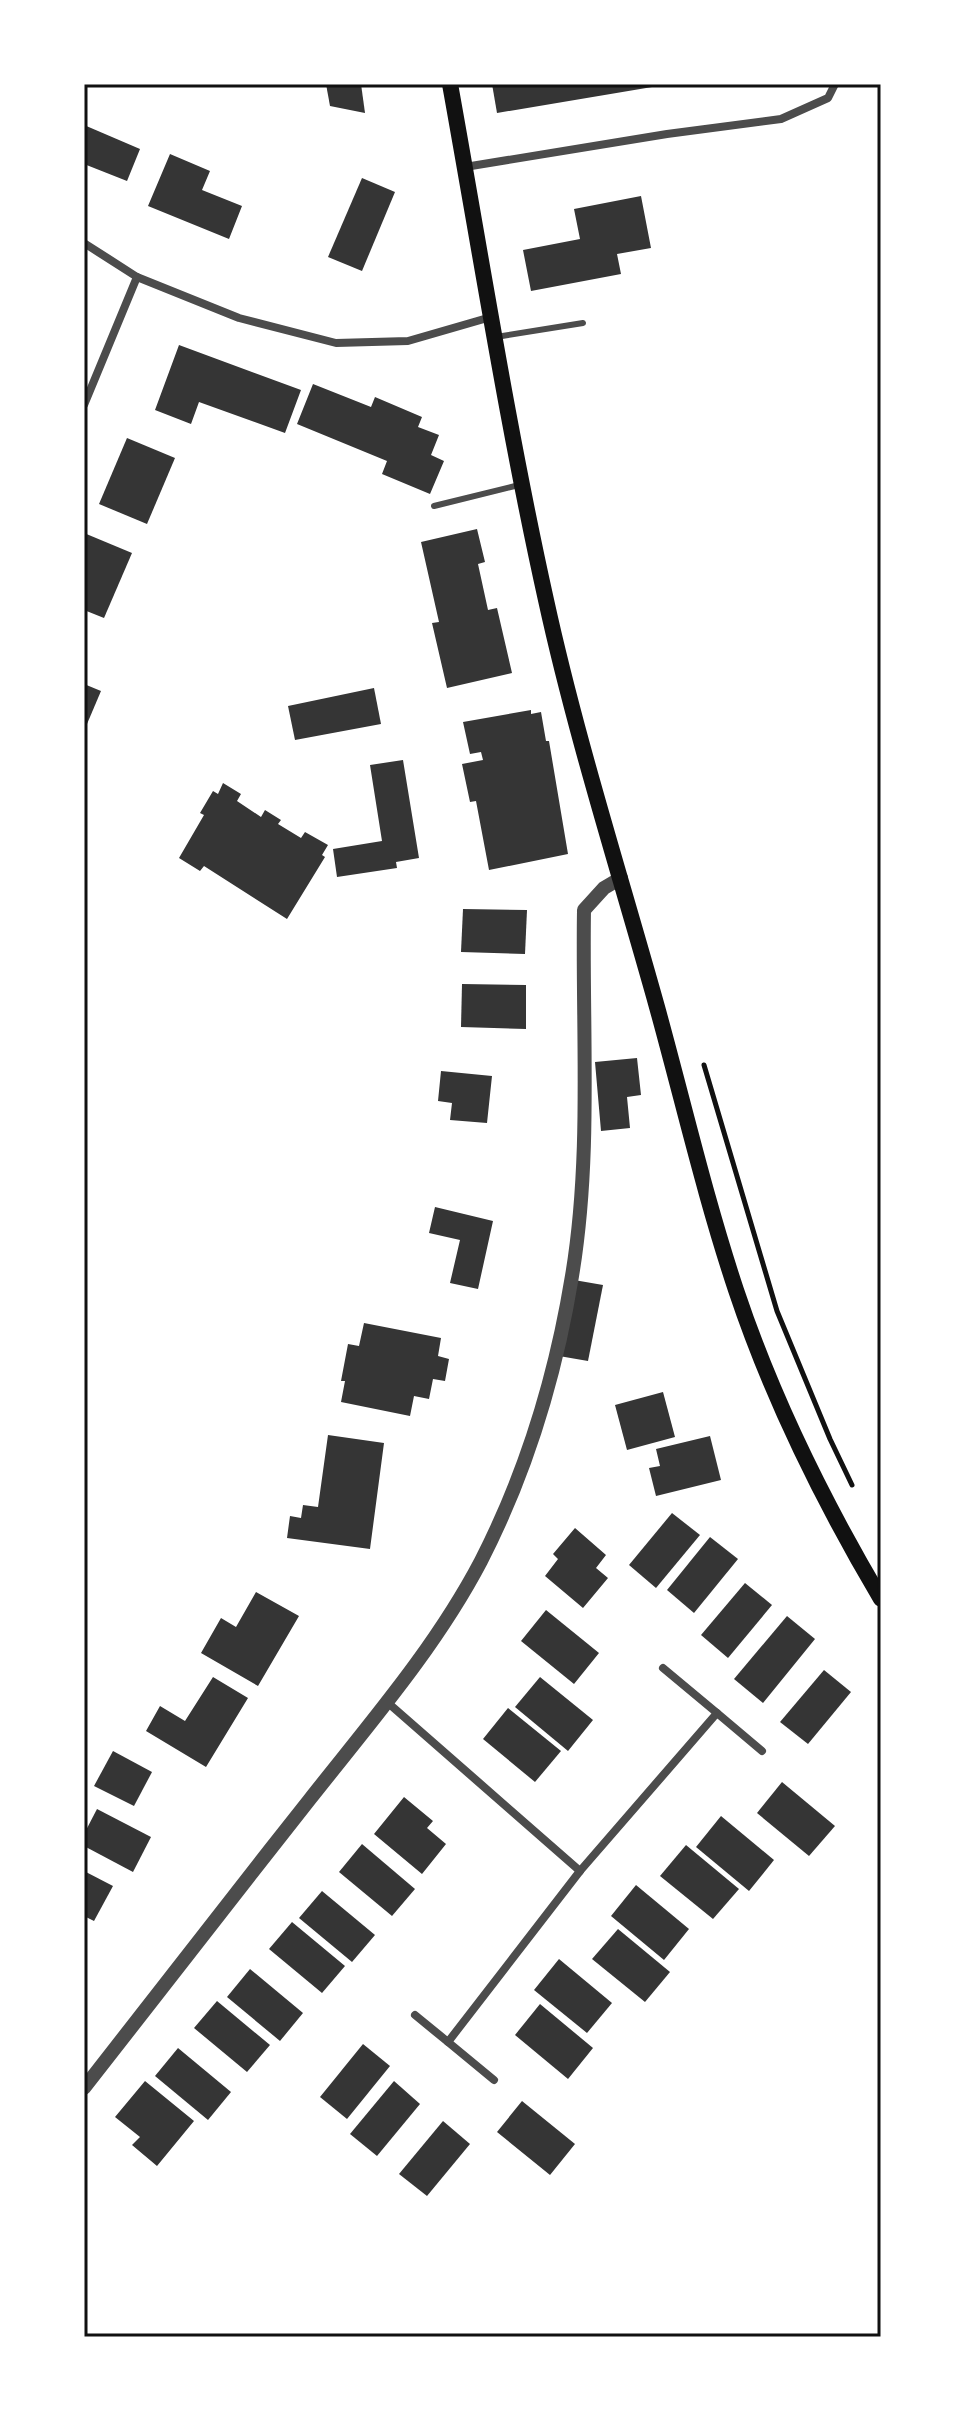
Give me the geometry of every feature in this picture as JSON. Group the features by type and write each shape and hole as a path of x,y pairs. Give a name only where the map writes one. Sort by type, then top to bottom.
{"main road":[{"path":"450,84 494,337 546,602 579,736 713,1214 737,1291 795,1437 825,1500 881,1599"}],"street":[{"path":"465,167 781,119 828,98 835,84"},
{"path":"84,243 137,277 239,318 336,343 408,341 491,317"},
{"path":"84,405 137,277"},
{"path":"84,2088 387,1702 480,1562 529,1448 554,1361 573,1275 581,1215 584,910 604,888 621,878"},
{"path":"663,1668 762,1751"},
{"path":"387,1702 580,1871"},
{"path":"448,2042 580,1871 717,1713"},
{"path":"415,2015 494,2080"}],"lane":[{"path":"494,337 583,323"},
{"path":"434,506 523,485"}],"path":[{"path":"700,1052 777,1311 855,1492"}],"building":[{"path":"326,84 361,84 365,113 330,106"},
{"path":"492,84 658,84 658,86 497,113"},
{"path":"84,125 140,149 127,181 84,164"},
{"path":"170,154 210,171 202,190 242,206 229,239 148,206"},
{"path":"362,178 395,192 362,271 328,257"},
{"path":"641,196 651,248 617,254 621,274 531,291 523,250 580,239 574,209"},
{"path":"179,345 301,390 285,433 199,402 191,424 155,410"},
{"path":"313,384 371,407 375,397 422,417 418,427 439,435 431,455 444,461 430,494 382,474 387,461 297,424"},
{"path":"127,438 175,458 147,524 99,504"},
{"path":"477,529 485,562 478,564 488,610 497,608 512,673 447,688 432,623 439,622 421,542"},
{"path":"84,533 132,553 104,618 84,610"},
{"path":"84,684 101,691 87,724 84,723"},
{"path":"374,688 381,724 295,740 288,706"},
{"path":"531,710 531,714 541,712 546,741 549,741 568,854 489,870 476,801 470,802 462,764 483,760 481,752 470,754 463,722"},
{"path":"403,760 419,858 396,862 397,868 337,877 333,849 382,841 370,765"},
{"path":"223,783 241,794 237,801 261,817 265,810 281,820 278,824 301,838 305,832 328,845 322,855 325,857 287,919 204,866 200,871 179,858 204,815 200,813 213,791 218,794"},
{"path":"463,909 527,910 525,954 461,952"},
{"path":"462,984 526,985 526,1029 461,1027"},
{"path":"637,1058 641,1095 627,1097 630,1128 601,1131 595,1062"},
{"path":"441,1071 492,1076 487,1123 450,1120 452,1103 438,1101"},
{"path":"435,1207 493,1221 478,1289 450,1283 460,1240 429,1233"},
{"path":"574,1280 603,1285 588,1361 559,1356"},
{"path":"364,1323 441,1338 438,1356 449,1359 445,1381 433,1379 429,1399 414,1396 410,1416 341,1402 345,1381 341,1381 348,1344 359,1346"},
{"path":"663,1392 675,1437 627,1450 615,1405"},
{"path":"328,1435 384,1443 370,1549 287,1538 290,1516 301,1518 303,1505 318,1507"},
{"path":"710,1436 721,1480 656,1496 649,1468 660,1466 656,1449"},
{"path":"672,1513 700,1535 656,1588 629,1565"},
{"path":"575,1528 606,1555 596,1568 608,1578 583,1608 545,1576 558,1559 553,1554"},
{"path":"710,1537 738,1559 694,1613 667,1590"},
{"path":"745,1583 772,1605 728,1658 701,1635"},
{"path":"256,1592 299,1616 258,1686 201,1653 221,1618 236,1627"},
{"path":"546,1610 599,1653 574,1684 521,1641"},
{"path":"787,1616 815,1639 763,1703 734,1679"},
{"path":"824,1670 851,1692 808,1744 780,1722"},
{"path":"213,1677 248,1698 206,1767 146,1731 160,1706 185,1721"},
{"path":"540,1677 593,1720 568,1751 515,1707"},
{"path":"508,1708 561,1751 535,1782 483,1739"},
{"path":"113,1751 152,1772 134,1806 94,1786"},
{"path":"782,1782 835,1826 809,1856 757,1813"},
{"path":"404,1797 433,1821 427,1828 446,1844 422,1874 374,1834"},
{"path":"97,1809 151,1837 133,1872 84,1846 84,1834"},
{"path":"721,1816 774,1860 749,1891 696,1847"},
{"path":"362,1844 415,1889 392,1916 339,1872"},
{"path":"686,1845 739,1889 713,1919 660,1876"},
{"path":"84,1871 113,1886 94,1921 84,1916"},
{"path":"636,1885 689,1929 664,1960 611,1916"},
{"path":"322,1891 375,1935 352,1962 299,1918"},
{"path":"292,1922 345,1966 322,1993 269,1949"},
{"path":"618,1929 670,1972 645,2002 592,1959"},
{"path":"559,1959 612,2003 587,2033 534,1990"},
{"path":"250,1969 303,2013 280,2041 227,1997"},
{"path":"217,2001 270,2045 247,2072 194,2028"},
{"path":"540,2004 593,2048 568,2079 515,2035"},
{"path":"363,2044 390,2066 347,2119 320,2097"},
{"path":"178,2048 231,2092 208,2120 155,2076"},
{"path":"145,2081 194,2121 157,2166 132,2145 140,2137 115,2117"},
{"path":"394,2081 420,2104 377,2156 350,2134"},
{"path":"522,2101 575,2144 550,2175 497,2132"},
{"path":"443,2121 470,2144 427,2196 399,2174"}]}
